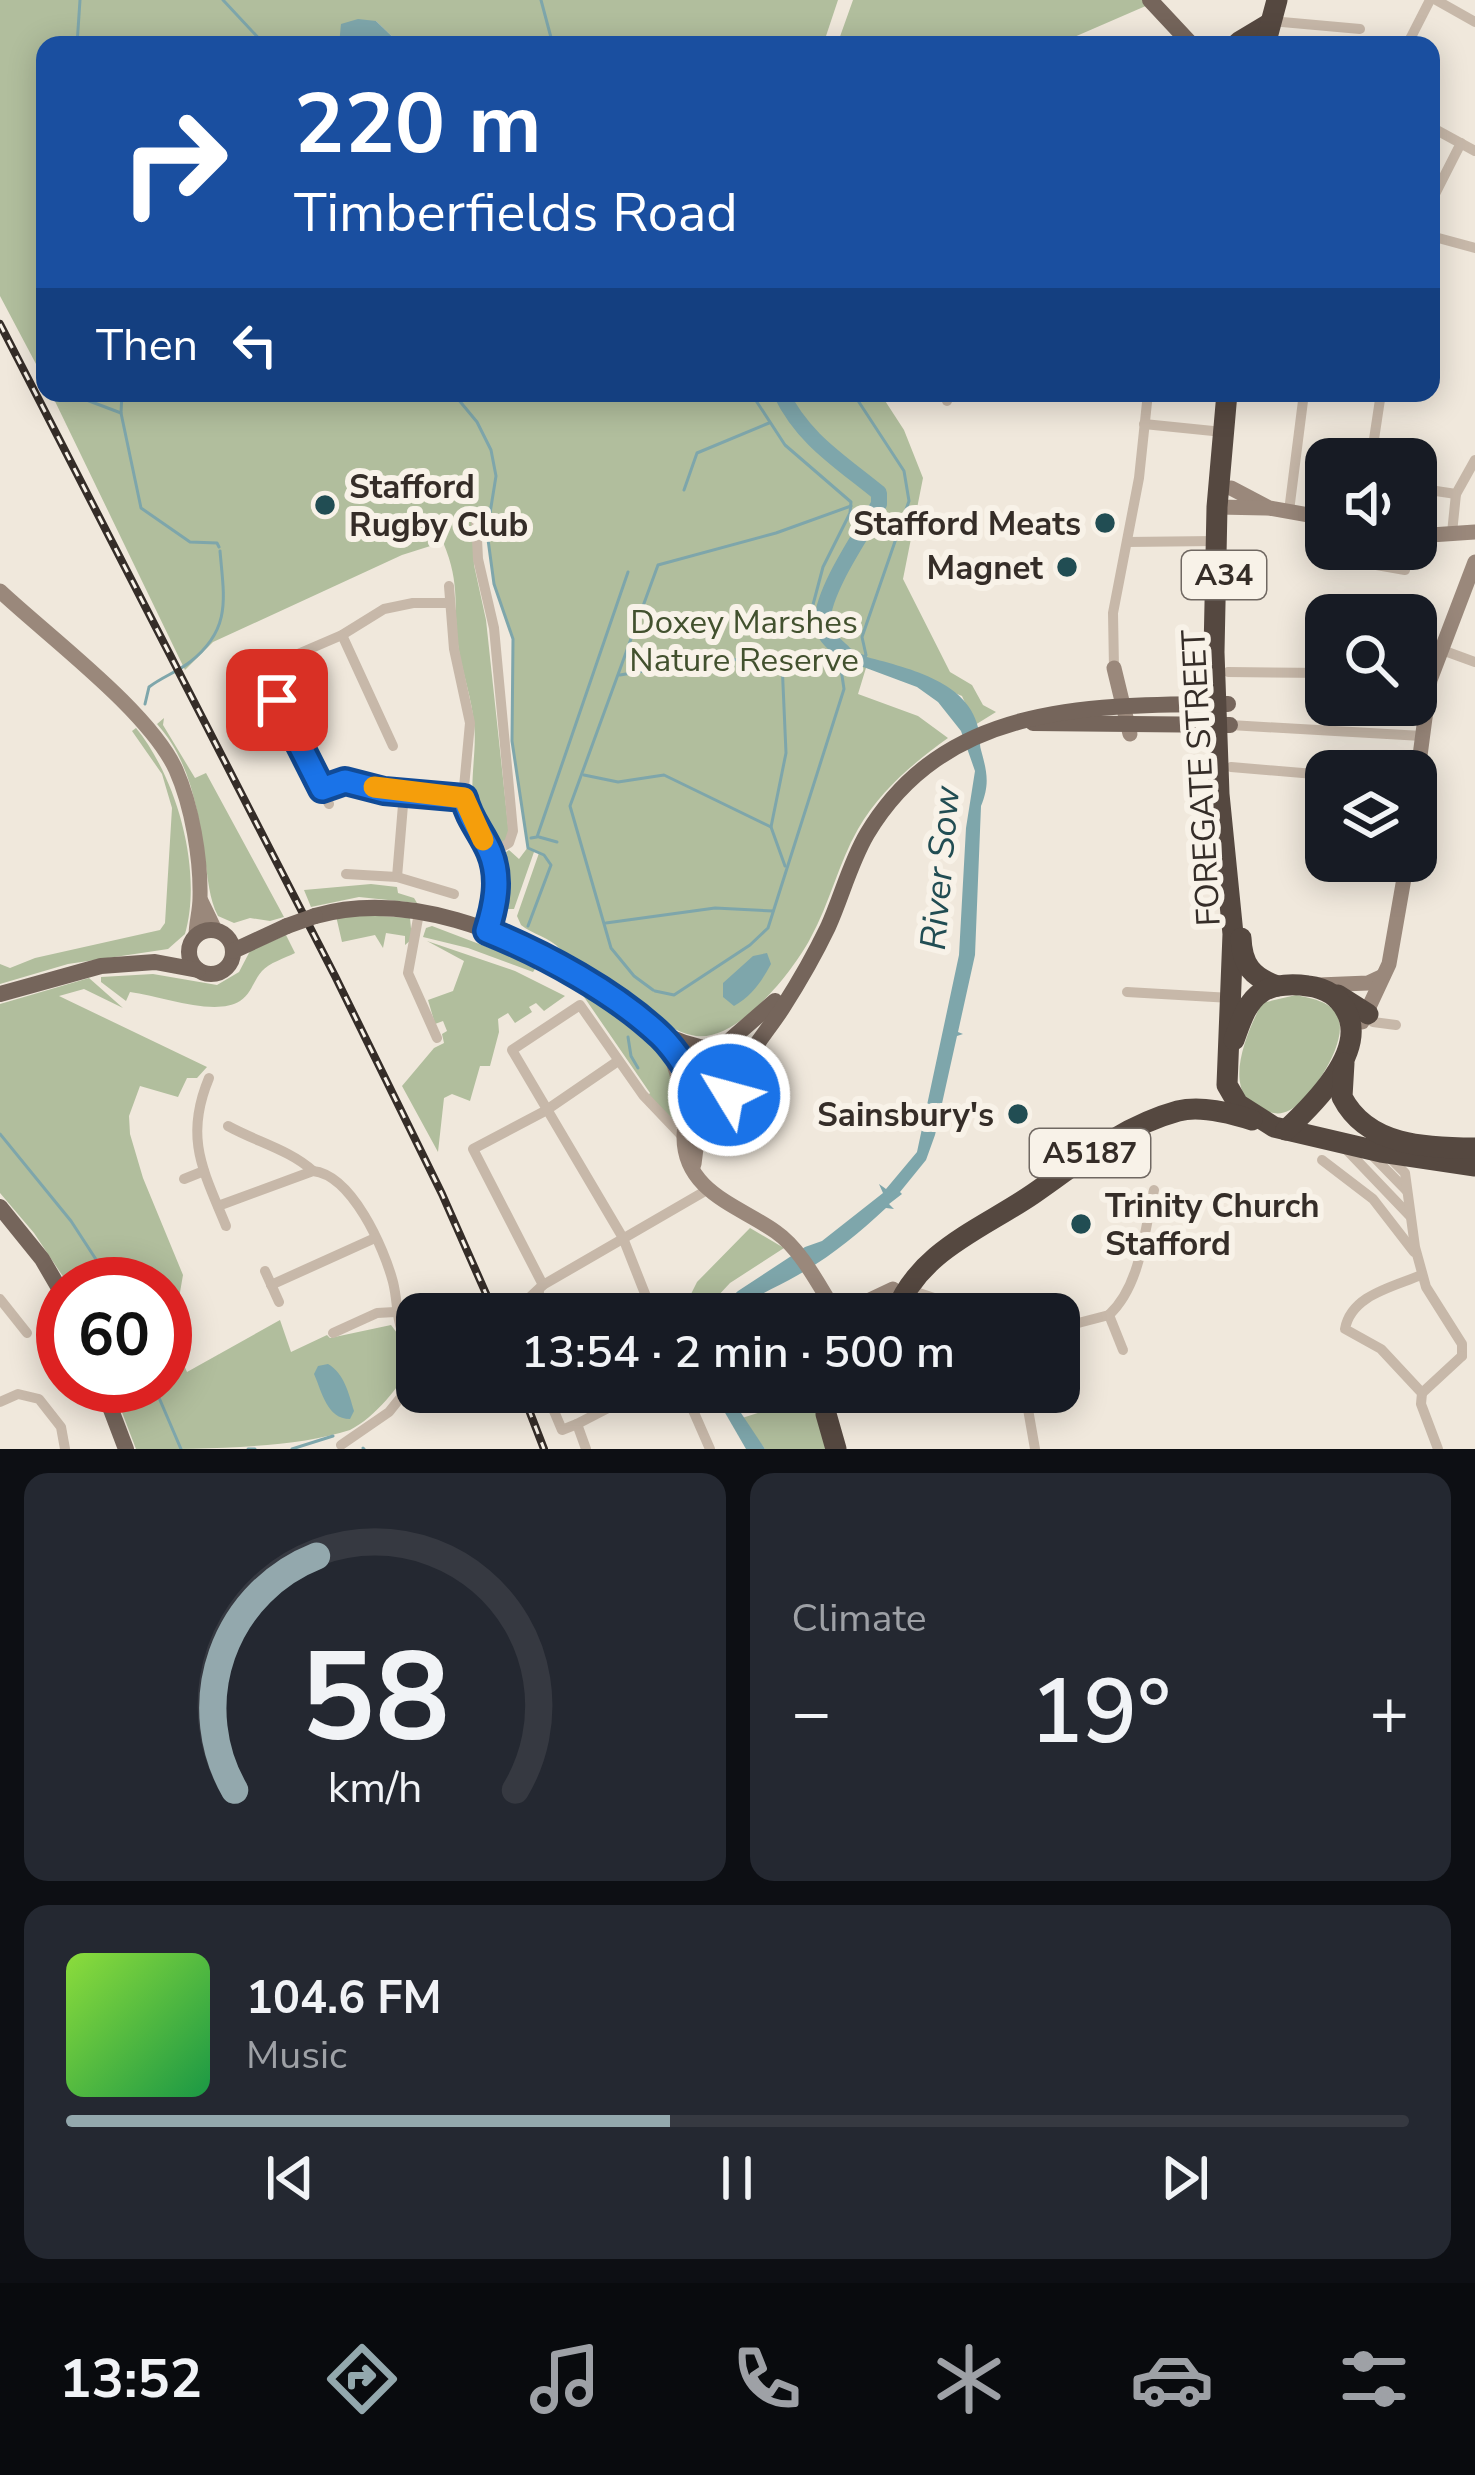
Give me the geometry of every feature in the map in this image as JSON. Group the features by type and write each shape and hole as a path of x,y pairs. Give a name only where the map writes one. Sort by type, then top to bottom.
{"highway":[{"name":"A34","path":"1227,495 1223,432 1230,402"},
{"name":"A34","path":"1227,495 1232,402"},
{"name":"FOREGATE STREET","path":"1227,495 1215,541 1233,934 1231,998"},
{"name":"FOREGATE STREET","path":"1227,495 1228,672 1222,714 1231,766 1242,953 1253,974 1277,986"},
{"path":"1368,1014 1348,998 1321,989 1277,986 1263,991 1250,1004 1231,1046 1227,1074 1232,1097 1275,1127 1338,1159 1374,1150 1475,1166"},
{"path":"1321,989 1350,1018 1342,1097 1359,1122 1401,1142 1475,1148"},
{"name":"A34","path":"1231,998 1231,1046"},
{"path":"1275,1127 1322,1091 1347,1048"},
{"name":"A5187","path":"896,1293 922,1257 1033,1193 1110,1139 1214,1095 1227,1074"},
{"name":"A5187","path":"1184,1109 1230,1113 1275,1127"},
{"name":"A5187","path":"899,1293 900,1289"},
{"path":"826,1413 836,1449"}],"main road":[{"path":"1150,0 1184,36"},
{"path":"661,1036 707,1094 723,1096 739,1086 742,1067 756,1040 785,1005 829,925 867,833 917,773 958,745 998,726 1056,711 1129,722 1222,714"},
{"path":"233,951 315,916 354,908 419,913 487,931 547,956 661,1036 735,1054 742,1067"},
{"path":"155,962 180,953 193,939 219,932 283,928"},
{"path":"0,994 101,966 155,962 218,974 230,965 233,951 219,932"},
{"path":"193,939 189,958 198,970"},
{"path":"696,1079 697,1062 791,990"},
{"path":"0,1207 40,1257"},
{"path":"112,1413 126,1449"}],"street":[{"path":"1412,36 1433,0 1475,22"},
{"path":"1271,22 1360,28"},
{"path":"1440,132 1475,151"},
{"path":"1440,184 1461,143"},
{"path":"1440,238 1475,248"},
{"path":"1129,722 1114,668 1113,613 1147,402"},
{"path":"1289,512 1303,402"},
{"path":"1374,438 1380,402"},
{"path":"1144,424 1223,432"},
{"path":"1452,533 1456,494 1475,460"},
{"path":"1437,491 1456,494"},
{"path":"1227,495 1305,514"},
{"path":"476,519 478,559 494,628 513,831 509,843 490,853"},
{"path":"1437,534 1475,532"},
{"path":"1127,542 1215,541"},
{"path":"1437,657 1475,562"},
{"path":"449,586 454,649 470,723 464,798 490,853 496,896 487,931"},
{"path":"0,592 134,713 164,747 183,790 200,898 193,939"},
{"path":"328,804 259,671 342,635 384,609 450,603"},
{"path":"342,635 393,729 393,746"},
{"path":"1442,650 1475,662"},
{"path":"1228,672 1305,673"},
{"path":"1222,714 1422,736"},
{"path":"1420,750 1422,726"},
{"path":"1231,766 1305,773"},
{"path":"322,789 345,781 464,798"},
{"path":"398,877 404,793"},
{"path":"354,870 443,883 454,894"},
{"path":"1347,1048 1368,1014 1394,945 1403,882"},
{"path":"200,898 219,932"},
{"path":"419,913 408,973 439,1032"},
{"path":"1321,989 1368,983 1383,976"},
{"path":"1127,992 1231,998"},
{"path":"644,1293 622,1238 512,1050 580,1005 643,1095 680,1130"},
{"path":"1368,1014 1373,1022 1396,1025"},
{"path":"661,1036 677,1074 680,1130 707,1190 787,1241 822,1293"},
{"path":"543,1285 473,1149 545,1111 618,1061"},
{"path":"208,1078 196,1089 194,1128 204,1171 226,1226"},
{"path":"680,1130 696,1079"},
{"path":"694,1167 698,1133 723,1096"},
{"path":"228,1126 276,1151 291,1153 314,1171 333,1178 362,1210 394,1284 396,1316"},
{"path":"234,1148 241,1133"},
{"path":"1374,1150 1402,1168 1421,1274 1462,1343 1462,1356 1422,1393 1420,1404 1438,1449"},
{"path":"1338,1159 1417,1255"},
{"path":"1322,1160 1338,1159 1409,1207"},
{"path":"184,1179 204,1171"},
{"path":"218,1206 314,1171"},
{"path":"534,1293 707,1190"},
{"path":"1080,1323 1109,1315 1119,1305 1132,1280 1154,1190"},
{"path":"1384,1210 1399,1217 1409,1207"},
{"path":"271,1286 375,1238"},
{"path":"265,1271 279,1302"},
{"path":"1421,1274 1358,1303 1345,1329 1381,1349 1422,1393"},
{"path":"539,1293 543,1285"},
{"path":"890,1293 900,1289 915,1293"},
{"path":"0,1299 18,1328"},
{"path":"333,1333 377,1313 395,1312"},
{"path":"1109,1315 1123,1350"},
{"path":"1462,1356 1475,1361"},
{"path":"0,1402 18,1394 36,1398"},
{"path":"341,1445 396,1403"},
{"path":"50,1413 61,1426 65,1449"},
{"path":"555,1413 562,1430 598,1413"},
{"path":"694,1413 710,1449"},
{"path":"1029,1413 1035,1449"},
{"path":"577,1424 586,1449"}],"green space":[{"path":"0,0 838,0 826,36 392,36 376,21 348,36 36,36 36,364 0,296"},
{"path":"853,0 1144,0 1148,5 1077,36 840,36"},
{"name":"Doxey Marshes Nature Reserve","path":"55,402 886,402 904,430 923,478 903,579 950,672 972,685 983,705 996,712 975,725 962,696 869,658 858,694 918,716 948,738 898,779 867,815 810,939 778,985 729,1028 696,1036 663,1024 622,999 556,945 521,925 517,916 539,853 534,852 514,909 500,909 499,857 509,850 519,859 528,847 512,741 513,639 494,584 487,533 473,536 508,825 508,839 497,846 485,834 473,805 473,715 459,651 453,572 443,542 402,555 213,642 185,670"},
{"path":"164,718 163,725 195,778 206,773 284,917 234,923 218,916 191,788 178,754 157,724"},
{"path":"136,728 163,772 183,826 191,882 185,934 168,949 68,964 0,984 0,964 10,968 160,930 165,923 172,808 162,774 132,731"},
{"path":"371,884 397,887 398,893 417,903 359,897 311,907 304,890"},
{"path":"336,916 410,918 412,939 405,945 405,936 386,933 383,948 375,935 342,942"},
{"path":"432,926 537,966 533,972 423,937"},
{"path":"286,935 295,953 265,968 244,998 229,1005 202,1006 130,992 126,1001 101,982 101,977 153,974 217,985 239,972 250,951"},
{"path":"427,941 515,971 565,996 544,1011 536,1003 529,1007 532,1012 515,1023 508,1013 498,1019 490,1066 480,1066 470,1101 452,1094 444,1098 438,1152 402,1086 434,1048 444,1043 442,1034 447,1031 443,1021 435,1024 428,1000 453,991 464,961"},
{"path":"551,968 603,999 654,1043 672,1075 677,1123 648,1096 582,994"},
{"path":"89,978 123,1008 84,989 59,996 207,1067 197,1078 187,1078 178,1097 140,1086 129,1116 143,1178 176,1257 50,1257 0,1193 0,1004"},
{"path":"1296,995 1334,1010 1339,1038 1309,1093 1290,1110 1270,1112 1250,1102 1242,1091 1240,1061 1262,1003"},
{"path":"750,1228 784,1248 721,1293 692,1293"},
{"path":"280,1320 291,1352 327,1335 391,1325 396,1332 396,1387 350,1430 274,1444 136,1449 122,1413 192,1413 192,1369"},
{"path":"758,1413 818,1413 826,1449 765,1449 742,1418"}],"water":[{"path":"376,21 392,36 340,36 341,24"},
{"path":"827,637 866,652 867,657 936,680 964,700 973,714 987,784 981,806 975,955 958,1032 963,1034 957,1036 935,1135 926,1160 889,1204 894,1209 886,1208 798,1275 764,1293 736,1293 805,1247 822,1241 883,1193 879,1184 886,1189 917,1152 959,955 966,828 975,771 961,731 938,702 917,687 842,659 838,662 829,653"},
{"path":"767,953 771,964 764,977 734,1006 723,997 723,983 753,956"},
{"path":"328,1364 348,1391 354,1411 350,1419 331,1410 314,1374 318,1366"},
{"path":"725,1413 741,1413 765,1449 746,1449"}],"waterway":[{"path":"78,36 80,0"},
{"path":"223,0 257,36"},
{"path":"541,0 551,36"},
{"path":"92,402 121,413"},
{"path":"122,402 141,508 190,542 217,543 219,547"},
{"path":"460,402 491,450 496,476 487,532 494,584 513,639 512,741 528,848 544,855 551,865 528,926"},
{"path":"757,402 785,445 851,502 823,567 810,616"},
{"name":"River Sow","path":"786,402 811,436 879,493 879,504 825,607 824,630 843,652"},
{"path":"859,402 904,471 909,501 862,637 866,655"},
{"path":"684,490 697,453 769,423"},
{"path":"653,990 611,948 570,806 658,565 776,533 851,506"},
{"path":"145,704 149,687 204,650 219,625 220,551"},
{"path":"531,838 537,837 628,572"},
{"path":"620,675 721,658 776,657 782,662 786,753 771,827"},
{"path":"655,991 674,995 768,928 844,689 841,669"},
{"path":"584,775 618,782 664,775 771,827 785,866"},
{"path":"539,837 557,842"},
{"path":"606,923 715,908 773,911"},
{"path":"628,1037 638,1068"},
{"path":"0,1134 94,1257"},
{"path":"166,1413 181,1449"},
{"path":"292,1449 333,1436"},
{"path":"248,1449 255,1449"}],"railway":[{"path":"0,324 36,394"},
{"path":"40,402 335,976 486,1293"},
{"path":"530,1413 544,1449"}],"slow traffic":[{"path":"374,787 464,798 483,840"}],"place":[{"name":"Stafford Rugby Club","path":"325,505"},
{"name":"Stafford Meats","path":"1105,523"},
{"name":"Magnet","path":"1067,567"},
{"name":"Sainsbury's","path":"1018,1114"},
{"name":"Trinity Church Stafford","path":"1081,1224"}],"route":[{"path":"277,700 322,789 345,781 384,791 464,798 490,853 495,877 494,910 487,931 565,968 656,1030 685,1060 707,1094 729,1095"}]}
